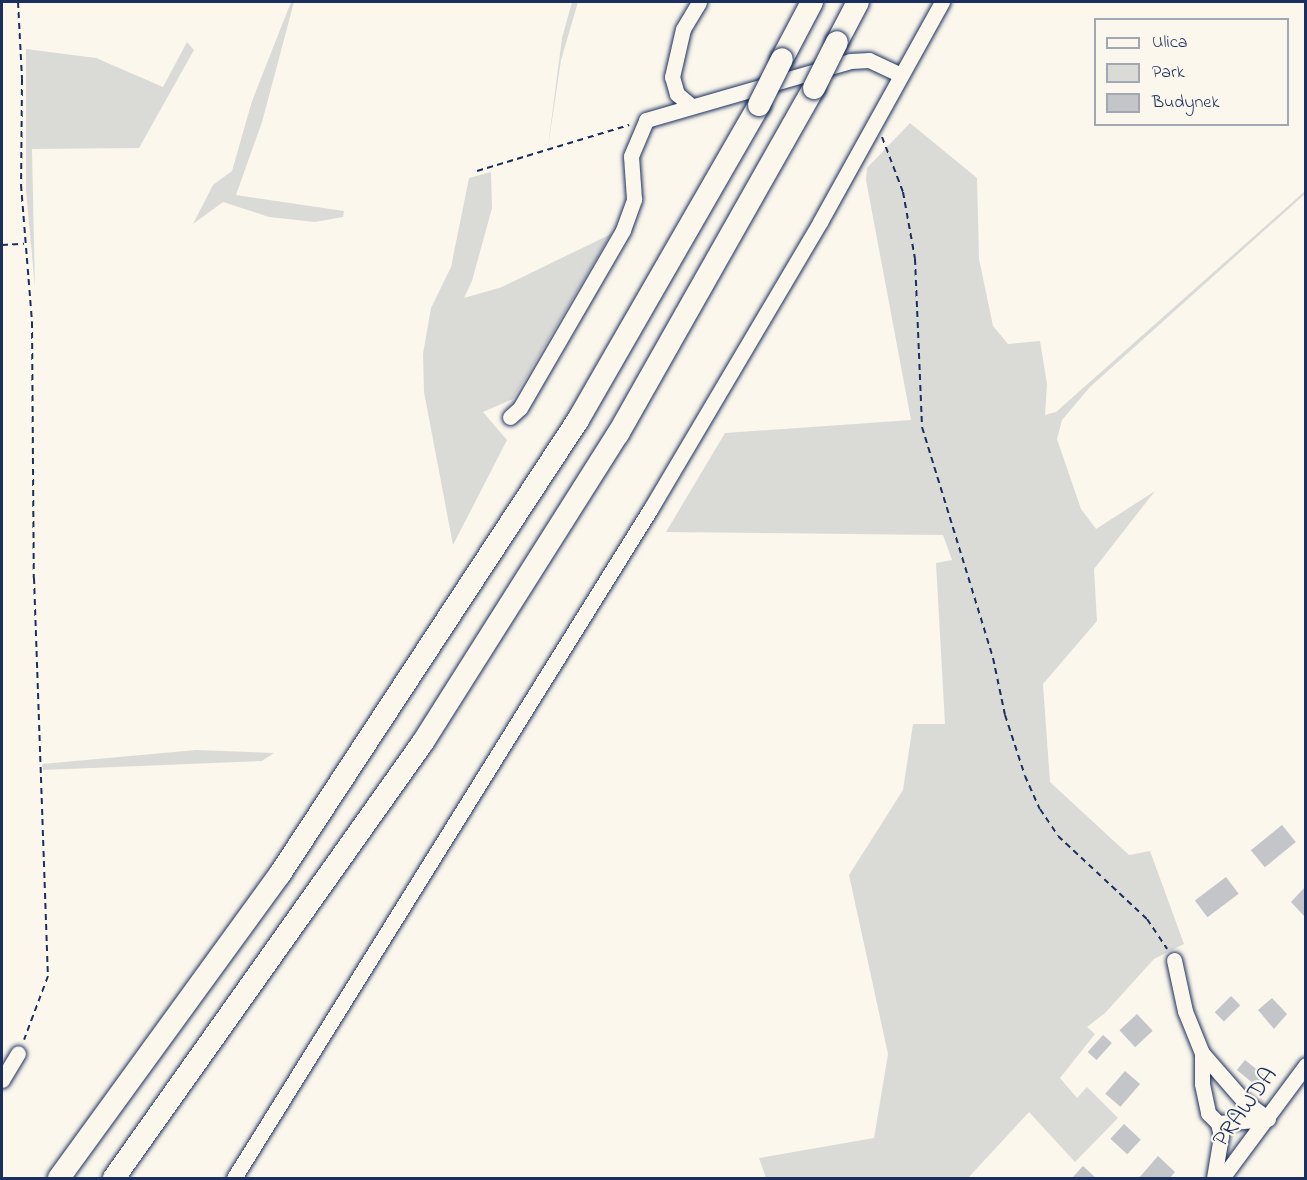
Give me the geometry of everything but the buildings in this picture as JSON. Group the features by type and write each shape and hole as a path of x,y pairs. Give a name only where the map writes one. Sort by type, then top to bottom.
{"highway":[{"path":"59,1179 280,874 578,420 759,105 812,2"},
{"path":"114,1179 423,742 618,434 814,88 858,2"}],"street":[{"path":"689,104 677,94 672,77 683,29 699,2"},
{"path":"234,1179 612,573 877,121 899,74 942,2"},
{"path":"510,417 520,408 623,230 634,199 631,156 646,120 689,104 850,61 869,60 899,74"},
{"path":"1174,960 1185,1011 1202,1053 1243,1100 1268,1119"},
{"path":"2,1080 18,1053"},
{"path":"1202,1053 1202,1084 1208,1113 1218,1123 1221,1136 1214,1179"},
{"name":"PRAWDA","path":"1222,1179 1268,1119 1305,1065"},
{"path":"1218,1123 1268,1119"}],"path":[{"path":"18,2 24,244 32,322 34,578 48,976 18,1053"},
{"path":"477,171 646,120"},
{"path":"877,121 903,192 915,259 922,427 993,658 1005,715 1025,776 1058,836 1147,919 1174,960"},
{"path":"2,245 24,244"}],"green space":[{"path":"291,2 294,2 262,122 236,195 344,211 343,217 315,222 269,217 223,202 193,224 213,185 232,171 252,101"},
{"path":"572,2 578,2 561,60 547,154 562,38"},
{"path":"187,42 194,50 139,148 32,149 35,288 26,190 26,49 96,58 163,87"},
{"path":"910,123 977,178 979,259 993,326 1008,344 1040,341 1047,384 1045,415 1056,412 1305,191 1305,194 1090,387 1062,420 1057,439 1081,509 1096,529 1155,491 1094,569 1097,621 1043,684 1050,782 1129,855 1150,851 1184,944 1154,959 1105,1013 1087,1027 1095,1034 1060,1078 1077,1098 1087,1087 1118,1118 1075,1162 1029,1112 968,1178 766,1178 759,1158 874,1138 888,1054 849,875 903,790 913,724 945,724 936,563 952,560 943,535 666,532 725,433 911,420 866,180 867,168"},
{"path":"491,172 492,208 472,281 464,298 502,287 611,234 513,399 483,412 507,440 453,545 424,392 423,354 431,308 451,267 469,178"},
{"path":"196,750 274,753 262,761 43,770 42,764"}]}
